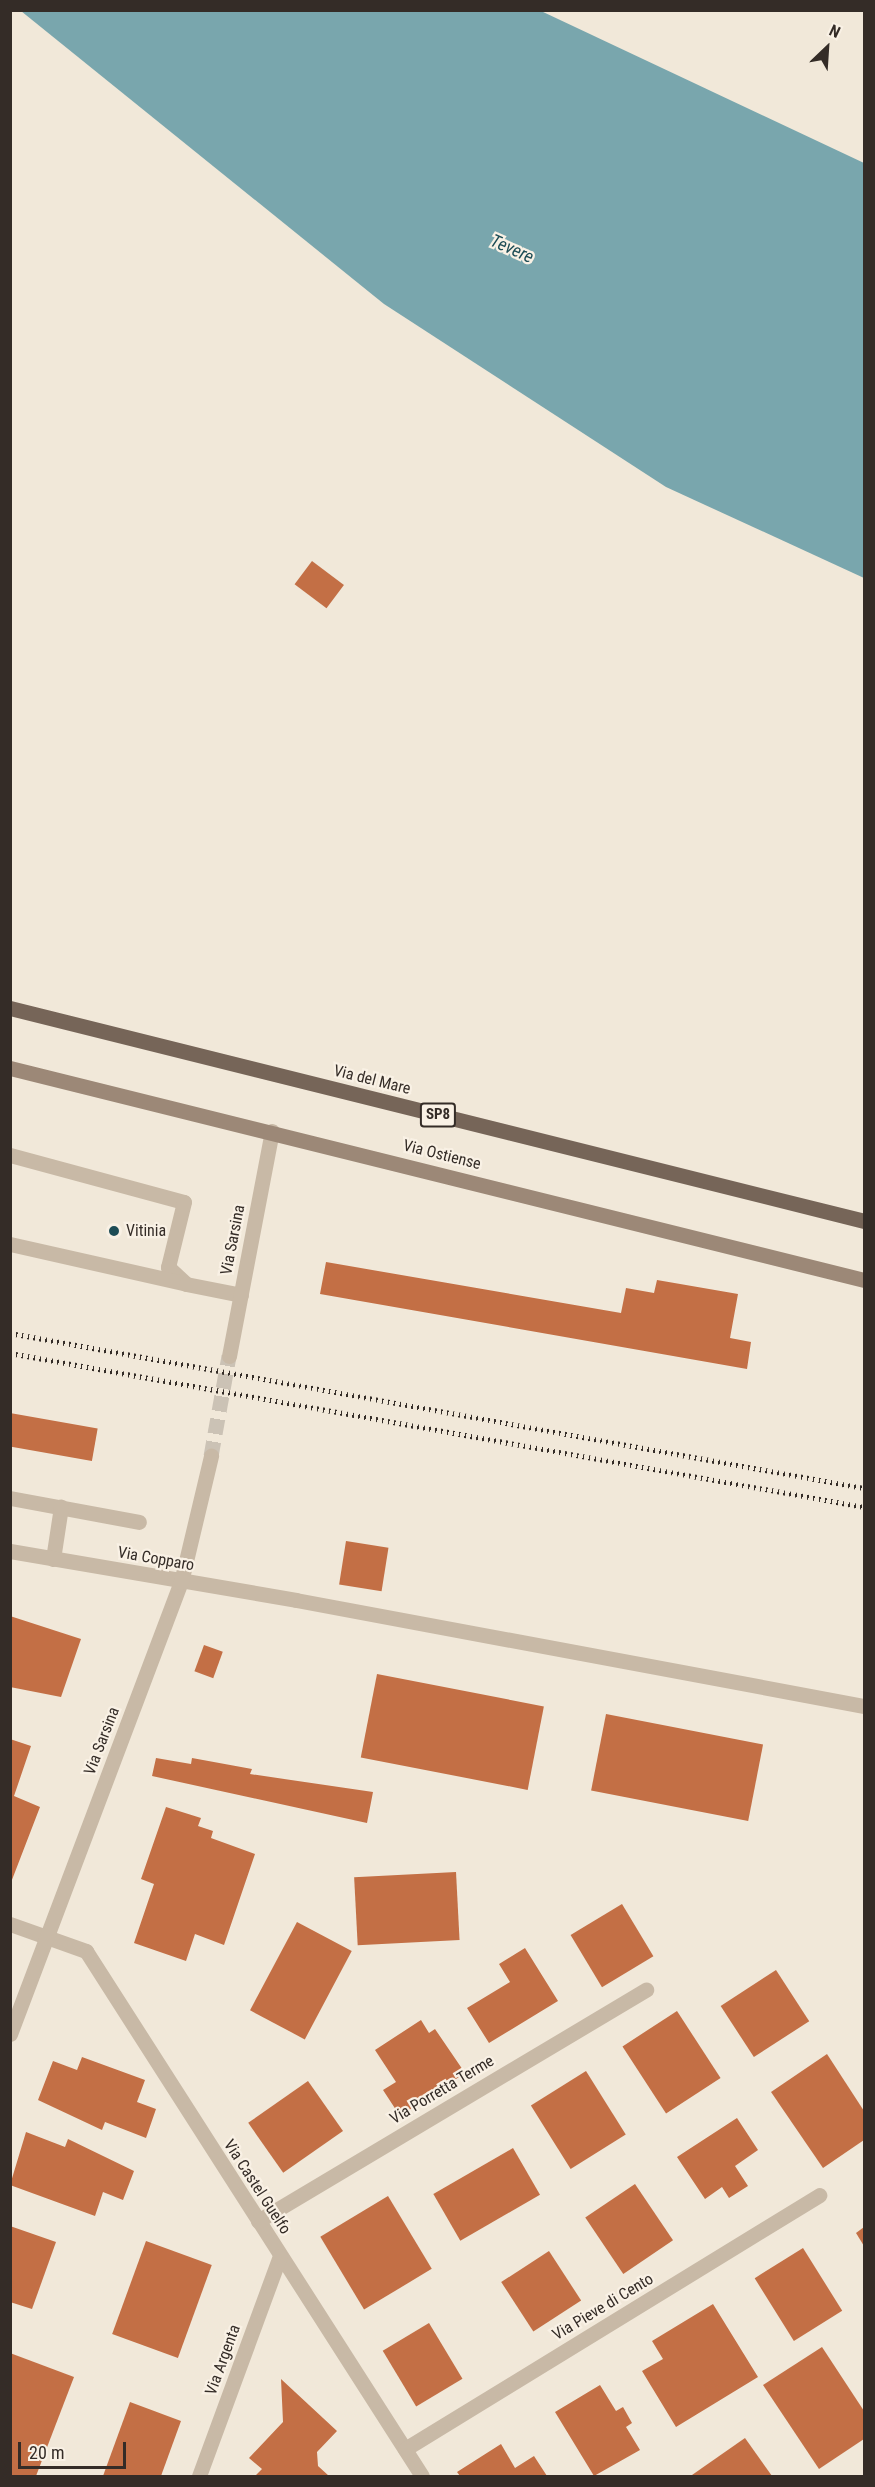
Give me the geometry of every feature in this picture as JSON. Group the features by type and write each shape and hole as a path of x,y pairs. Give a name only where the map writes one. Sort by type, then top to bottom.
{"main road":[{"name":"Via del Mare","path":"10,1008 864,1221"},
{"name":"Via Ostiense","path":"10,1068 272,1131 864,1280"}],"street":[{"name":"Via Sarsina","path":"229,1356 272,1131"},
{"path":"10,1155 184,1202 168,1268 186,1284"},
{"path":"10,1244 241,1295"},
{"name":"Via Sarsina","path":"10,2034 181,1582 211,1456"},
{"path":"10,1498 139,1522"},
{"path":"52,1559 61,1507"},
{"name":"Via Copparo","path":"10,1551 296,1600 864,1706"},
{"name":"Via Castel Guelfo","path":"10,1924 86,1951 422,2476"},
{"name":"Via Porretta Terme","path":"258,2221 646,1990"},
{"name":"Via Pieve di Cento","path":"405,2449 819,2195"},
{"name":"Via Argenta","path":"199,2476 280,2256"}],"water":[{"name":"Tevere","path":"21,11 541,11 864,163 864,578 666,487 384,304"}],"building":[{"path":"312,561 344,585 326,608 295,584"},
{"path":"326,1262 621,1313 626,1288 654,1293 657,1280 738,1294 730,1338 751,1342 747,1369 320,1294"},
{"path":"10,1413 98,1428 92,1461 10,1447"},
{"path":"346,1541 388,1548 382,1591 339,1584"},
{"path":"10,1616 81,1639 61,1697 10,1687"},
{"path":"204,1645 223,1652 213,1678 194,1671"},
{"path":"377,1674 544,1706 528,1790 361,1757"},
{"path":"606,1714 763,1745 748,1821 591,1791"},
{"path":"10,1739 31,1746 14,1796 40,1807 10,1885"},
{"path":"156,1758 191,1764 192,1758 252,1769 250,1774 373,1792 367,1823 152,1776"},
{"path":"166,1807 201,1818 198,1826 213,1831 211,1838 255,1854 224,1945 195,1934 186,1961 134,1943 154,1884 141,1879"},
{"path":"456,1872 460,1940 358,1945 354,1877"},
{"path":"622,1904 653,1956 602,1987 571,1935"},
{"path":"297,1922 352,1951 305,2039 250,2010"},
{"path":"525,1948 558,2001 489,2043 467,2008 510,1982 499,1964"},
{"path":"776,1970 809,2021 754,2057 721,2006"},
{"path":"677,2011 721,2078 666,2113 622,2046"},
{"path":"421,2020 429,2033 435,2029 465,2073 400,2116 383,2090 396,2082 375,2050"},
{"path":"827,2054 864,2111 864,2140 823,2168 771,2092"},
{"path":"82,2057 145,2080 137,2102 156,2109 146,2138 105,2122 102,2130 38,2100 53,2061 77,2070"},
{"path":"586,2071 626,2135 571,2169 531,2105"},
{"path":"308,2081 343,2131 283,2173 248,2123"},
{"path":"737,2118 758,2150 735,2166 748,2186 729,2198 722,2187 705,2199 677,2157"},
{"path":"26,2132 65,2147 68,2139 134,2171 123,2200 103,2192 95,2216 10,2185"},
{"path":"513,2148 540,2195 460,2241 433,2194"},
{"path":"635,2184 673,2240 623,2274 585,2218"},
{"path":"388,2196 432,2269 364,2310 320,2237"},
{"path":"10,2226 56,2242 32,2309 10,2302"},
{"path":"864,2227 864,2246 856,2233"},
{"path":"146,2241 212,2265 178,2358 112,2334"},
{"path":"803,2248 842,2311 794,2341 755,2278"},
{"path":"549,2251 581,2300 533,2332 501,2282"},
{"path":"713,2304 758,2377 676,2427 642,2371 663,2359 652,2341"},
{"path":"429,2323 462,2379 416,2407 383,2351"},
{"path":"822,2347 864,2411 864,2439 819,2469 763,2385"},
{"path":"10,2353 74,2377 36,2476 10,2476"},
{"path":"281,2379 337,2431 317,2452 318,2466 329,2476 255,2476 262,2469 249,2458 283,2422"},
{"path":"600,2385 616,2411 623,2407 632,2423 626,2427 640,2450 594,2476 555,2412"},
{"path":"130,2402 181,2421 161,2476 103,2476"},
{"path":"745,2438 772,2476 692,2475"},
{"path":"501,2444 515,2468 534,2456 547,2476 460,2476 457,2472"}],"tunnel":[{"path":"211,1456 229,1356"}],"railway":[{"path":"10,1333 864,1488"},
{"path":"10,1353 864,1507"}],"place":[{"name":"Vitinia","path":"114,1231"}]}
